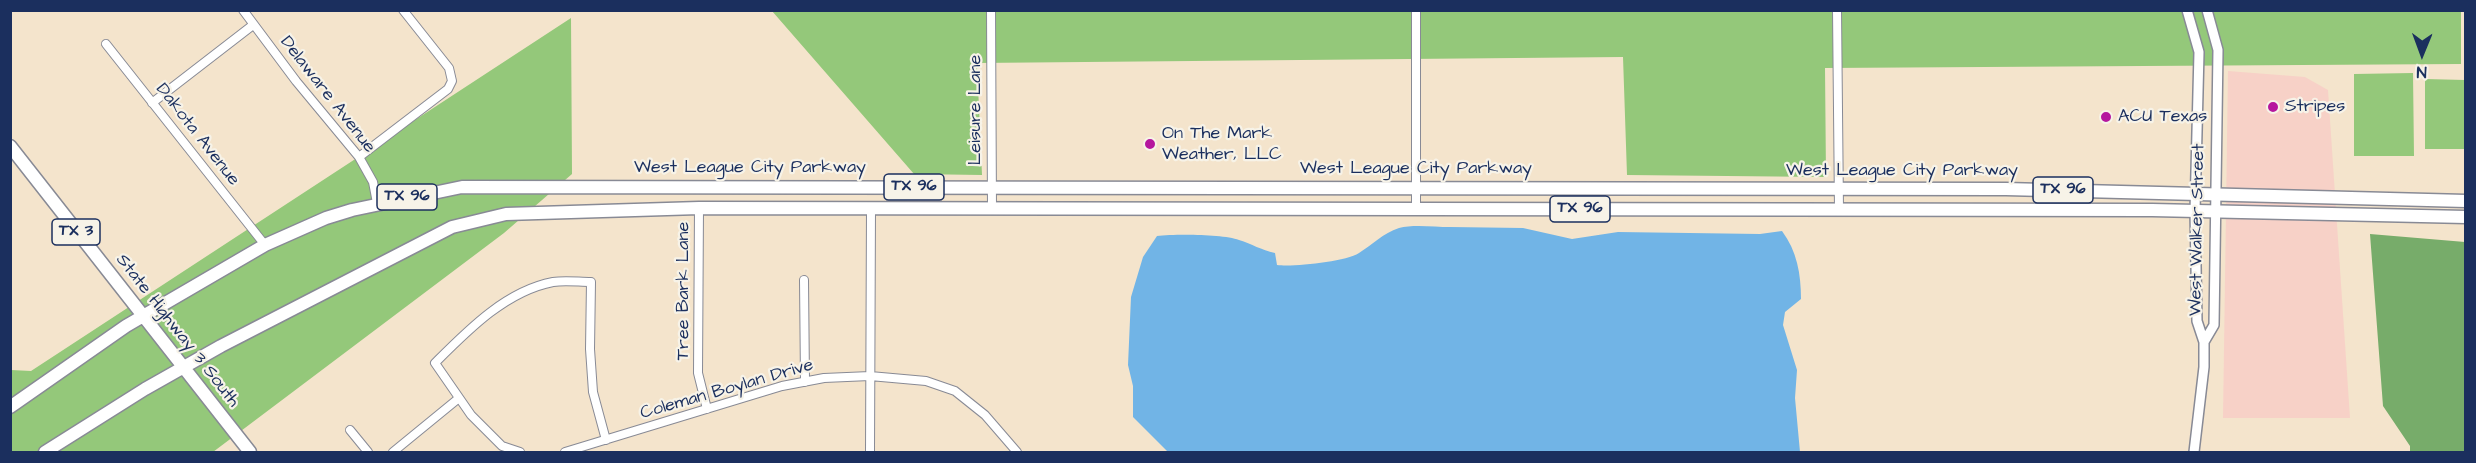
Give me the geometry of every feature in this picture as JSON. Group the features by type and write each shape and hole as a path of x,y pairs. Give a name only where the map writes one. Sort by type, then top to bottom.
{"main road":[{"name":"State Highway 3 South","path":"10,146 249,453"},
{"path":"699,186 699,208"},
{"name":"West League City Parkway","path":"143,316 265,245 326,218 377,203 462,187 2009,189 2466,201"},
{"name":"TX 96","path":"45,453 183,367 452,227 506,214 699,208 1416,209 2215,211 2466,217"},
{"name":"TX 96","path":"10,406 143,316"}],"street":[{"name":"Delaware Avenue","path":"243,10 296,81 359,157 373,182 377,203"},
{"path":"359,157 448,90 452,81 449,68 403,10"},
{"name":"Leisure Lane","path":"991,10 992,209"},
{"path":"1416,10 1416,209"},
{"path":"1837,10 1839,210"},
{"name":"West Walker Street","path":"2187,10 2199,52 2195,211 2198,321 2204,342 2199,425 2194,453"},
{"name":"West Walker Street","path":"2204,342 2214,325 2218,50 2207,10"},
{"path":"152,103 253,25"},
{"name":"Dakota Avenue","path":"106,44 265,245"},
{"name":"Tree Bark Lane","path":"699,208 698,373 707,409"},
{"path":"870,452 871,209"},
{"path":"804,280 805,382"},
{"path":"520,453 502,446 471,415 435,363 462,337 519,293 555,282 591,282 590,349 593,392 606,440"},
{"name":"Coleman Boylan Drive","path":"565,453 782,386 824,378 870,376 926,381 955,391 985,415 1017,453"},
{"path":"393,453 459,398"},
{"path":"350,430 368,453"}],"shaded area":[{"path":"2228,71 2305,77 2328,90 2350,418 2223,418"}],"green space":[{"path":"2461,10 2461,64 1825,68 1826,177 1627,175 1623,57 977,63 982,175 914,174 772,11"},
{"path":"571,18 572,174 504,233 213,452 11,452 11,370 31,371"},
{"path":"2413,73 2414,156 2354,156 2354,74"},
{"path":"2425,79 2465,80 2465,149 2425,149"},
{"path":"2370,234 2465,242 2465,452 2410,452 2410,446 2383,406"}],"water":[{"path":"1405,227 1523,228 1572,239 1618,232 1760,234 1782,231 1795,255 1800,281 1801,299 1785,312 1783,325 1797,370 1795,398 1800,452 1168,452 1133,417 1133,386 1128,365 1131,297 1143,257 1157,236 1199,235 1232,238 1275,253 1277,265 1295,265 1352,256 1388,233"}],"place":[{"name":"Stripes","path":"2273,107"},
{"name":"ACU Texas","path":"2106,117"},
{"name":"On The Mark Weather, LLC","path":"1150,144"}]}
